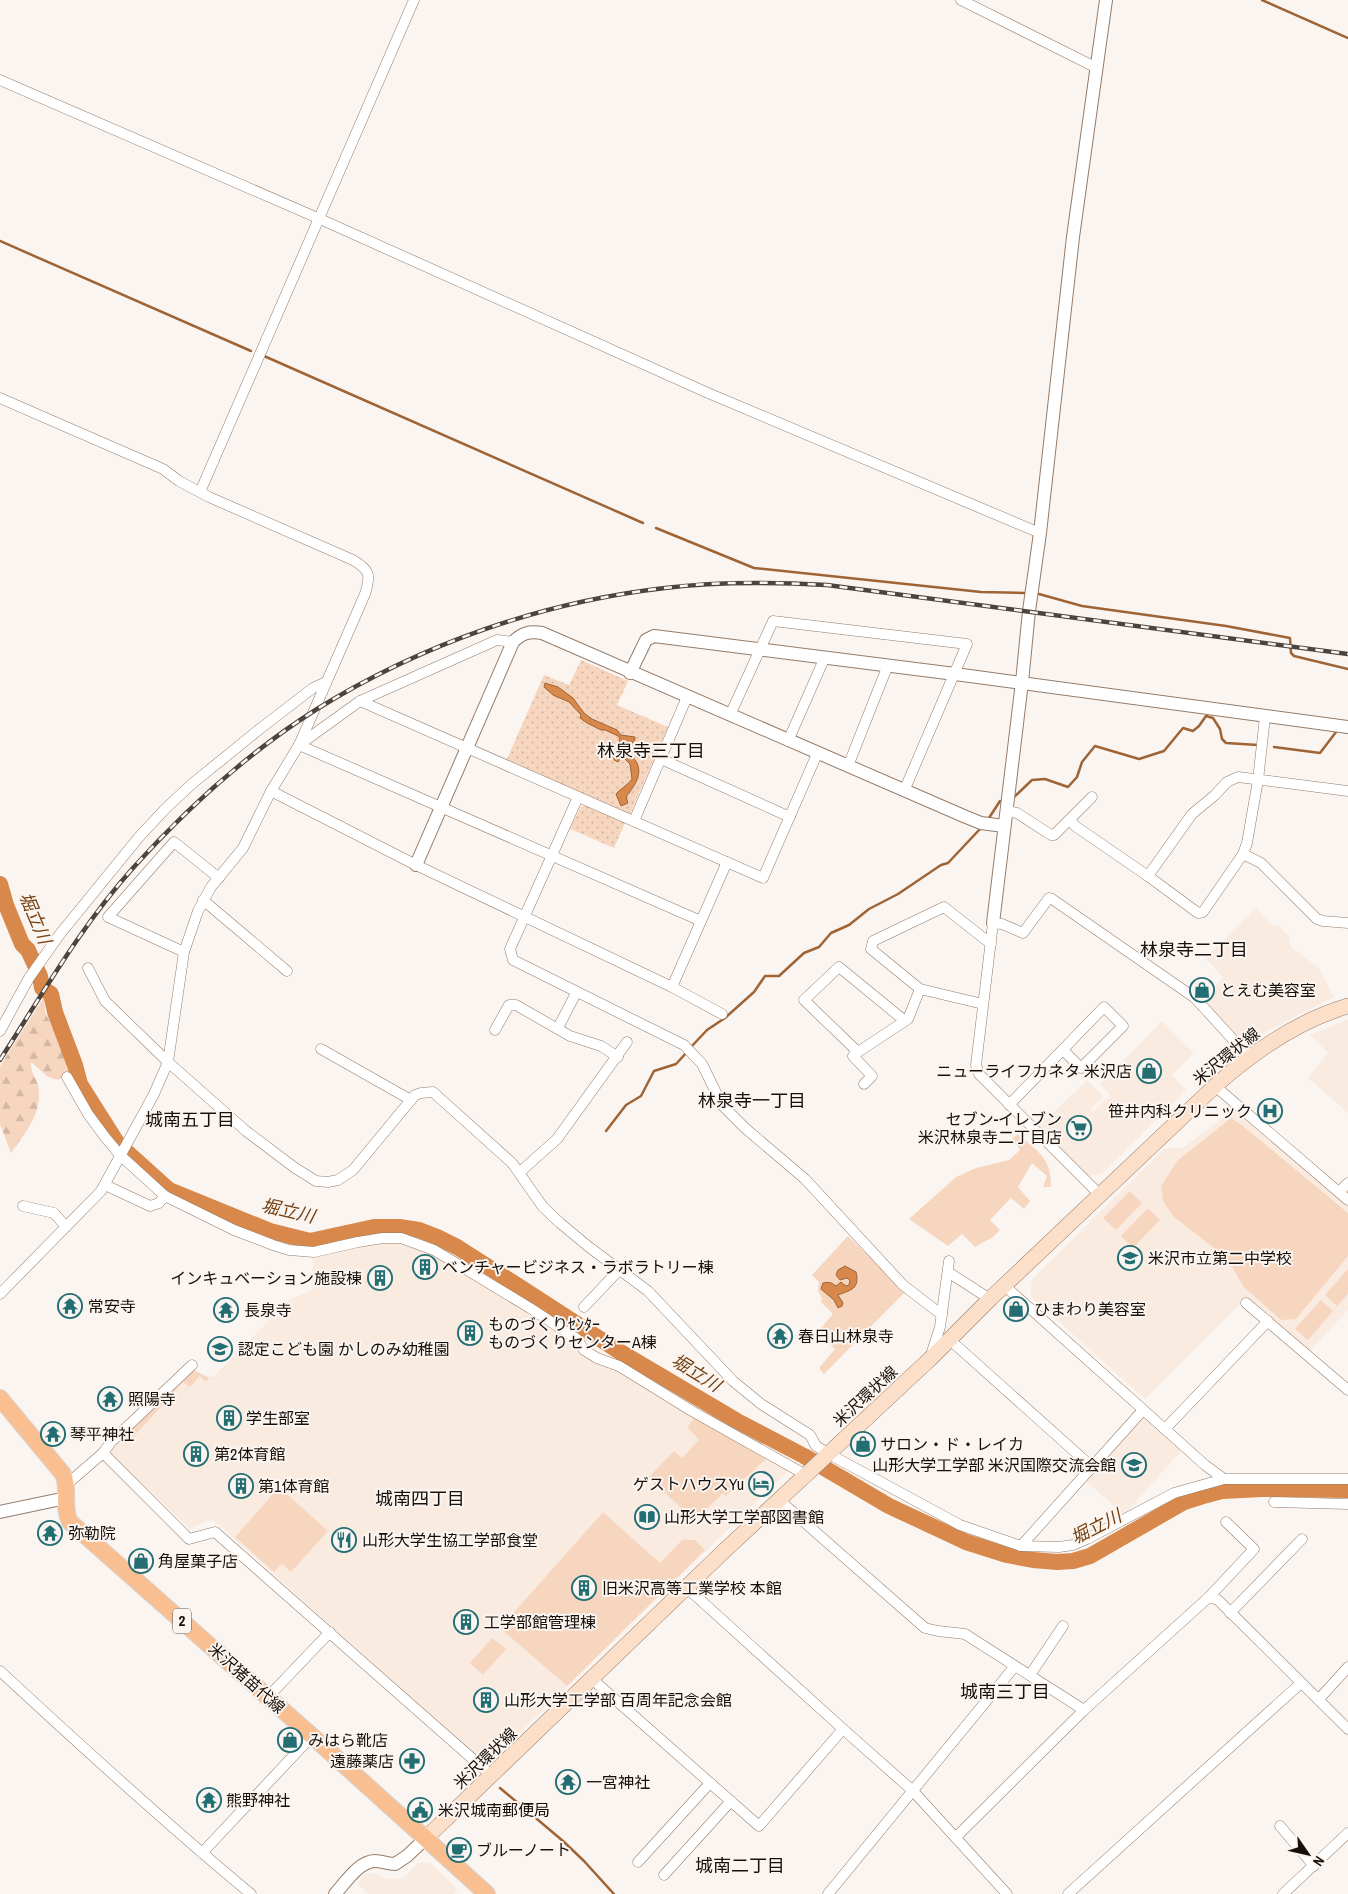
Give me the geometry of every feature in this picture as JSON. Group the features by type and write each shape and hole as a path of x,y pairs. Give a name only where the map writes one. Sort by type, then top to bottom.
{"main road":[{"name":"米沢環状線","path":"425,1839 1215,1086 1249,1057 1289,1031 1348,1006"},
{"name":"米沢猪苗代線","path":"0,1398 57,1466 65,1480 66,1514 70,1522 487,1894"}],"street":[{"path":"200,492 414,0"},
{"path":"961,0 1097,68"},
{"path":"1100,1195 979,1074 976,1065 1029,611 1040,533 1072,237 1106,0"},
{"path":"0,80 320,219 708,393 1040,533"},
{"path":"0,398 163,469 200,492 353,560 368,572 369,582 299,745 271,791 242,848 203,900 184,952 168,1062 154,1094 98,1195 0,1294"},
{"path":"730,716 773,621 967,644 904,791"},
{"path":"416,865 513,642 530,631 542,633 817,754 973,820 1004,826"},
{"path":"630,672 646,640 654,636 1022,682 1265,717 1348,726"},
{"path":"299,745 360,701 497,640 513,642"},
{"path":"788,740 825,657"},
{"path":"848,766 888,665"},
{"path":"0,1031 29,978 60,934 166,808 193,783 254,733 313,688 326,682"},
{"path":"634,821 687,697"},
{"path":"360,701 764,878 817,754"},
{"path":"1070,820 1075,826 1198,913 1203,912 1243,854 1247,843 1258,780 1265,717"},
{"path":"299,745 702,921"},
{"path":"660,759 790,817"},
{"path":"1148,876 1192,814 1215,796 1227,782 1238,777 1348,791"},
{"path":"271,791 416,865 672,987 722,1014"},
{"path":"578,797 510,949 513,960 576,993 684,1045 702,1064 722,1104 746,1128 805,1179 903,1285 942,1315"},
{"path":"1006,811 1017,813 1051,835 1070,820 1092,797"},
{"path":"184,952 108,917 174,842 219,878"},
{"path":"1243,854 1261,863 1317,919 1348,923"},
{"path":"672,987 727,862"},
{"path":"993,923 1002,924 1023,933 1049,898 1052,899 1196,998 1249,1057"},
{"path":"203,900 287,971"},
{"path":"983,1004 920,989 871,948 873,940 944,907 990,944"},
{"path":"856,1051 804,1000 839,967 905,1021"},
{"path":"88,968 106,1001 168,1062 246,1131 295,1168 316,1181 328,1182 338,1180 353,1170 416,1095 421,1092 433,1092 512,1163 543,1207 589,1247 648,1291 733,1381 761,1404 810,1436 816,1446 827,1455 960,1525 1021,1546 1059,1547 1072,1545 1174,1493 1224,1479 1348,1479"},
{"path":"864,1084 872,1076 853,1056 856,1051 858,1052 908,1019 920,989"},
{"path":"558,1028 576,993"},
{"path":"495,1030 509,1005 516,1005 570,1036 601,1046 618,1057"},
{"path":"1009,1105 1104,1007 1123,1026 1081,1068 1063,1050"},
{"path":"520,1172 557,1139 628,1042"},
{"path":"321,1049 411,1100"},
{"path":"67,1077 88,1114 121,1153 165,1196 234,1230 289,1250 314,1252 383,1238 401,1238 434,1250 577,1339 584,1350 597,1358 619,1366 678,1403 807,1474"},
{"path":"1215,1086 1348,1200"},
{"path":"1026,1138 1035,1130"},
{"path":"1339,1192 1348,1183"},
{"path":"105,1185 150,1206 159,1203 165,1196"},
{"path":"23,1206 54,1213 66,1227"},
{"path":"930,1359 942,1315 949,1266 990,1299"},
{"path":"584,1307 619,1270"},
{"path":"1005,1286 1205,1465 1224,1479"},
{"path":"1246,1303 1348,1390"},
{"path":"1165,1429 1268,1322"},
{"path":"949,1339 1092,1467"},
{"path":"0,1512 66,1492 111,1442 192,1365"},
{"path":"1021,1546 1143,1410"},
{"path":"103,1452 189,1539 215,1532 492,1776"},
{"path":"779,1500 925,1628 938,1632 965,1634 1084,1710"},
{"path":"1274,1502 1348,1504"},
{"path":"956,1837 1084,1710 1209,1597 1254,1548 1226,1522"},
{"path":"1230,1612 1302,1540"},
{"path":"687,1588 842,1729 914,1791 1007,1894"},
{"path":"1209,1597 1218,1600 1348,1729"},
{"path":"1030,1675 1063,1626"},
{"path":"268,1697 330,1632"},
{"path":"828,1894 1015,1666"},
{"path":"1319,1699 1348,1668"},
{"path":"0,1671 202,1853 251,1894"},
{"path":"592,1679 759,1826 842,1729"},
{"path":"1068,1894 1301,1683"},
{"path":"202,1853 312,1736"},
{"path":"638,1862 710,1783"},
{"path":"664,1875 731,1801"},
{"path":"1280,1826 1314,1866"},
{"path":"1288,1892 1348,1834"},
{"path":"335,1894 367,1862 395,1864 407,1856 425,1839"}],"shaded area":[{"path":"545,683 558,687 573,698 584,713 592,719 617,730 621,735 635,737 628,750 637,763 639,772 632,790 626,797 628,803 621,806 616,794 632,779 630,764 624,758 621,758 618,762 614,760 614,755 620,753 625,743 622,744 619,741 620,737 601,730 580,718 581,715 569,702 553,695 544,687"},
{"path":"1256,908 1272,925 1280,927 1289,936 1291,947 1319,968 1334,997 1244,1043 1205,1000 1223,977 1205,958"},
{"path":"1348,1019 1348,1113 1308,1078 1328,1053 1310,1035"},
{"path":"1162,1021 1194,1053 1172,1075 1186,1090 1102,1174 1085,1177 1037,1129 1087,1080 1103,1096 1090,1110 1093,1112 1110,1095 1100,1084"},
{"name":"米沢市立第二中学校","path":"1236,1108 1348,1202 1348,1310 1309,1352 1246,1298 1145,1399 1030,1296 1032,1279 1164,1149 1184,1147"},
{"path":"396,1241 424,1249 789,1470 495,1757 483,1762 220,1526 213,1521 207,1521 190,1529 111,1454 113,1447 192,1369 209,1377 214,1376 290,1299 311,1291 313,1256 372,1242"},
{"path":"845,1266 856,1272 857,1282 853,1288 838,1295 843,1303 838,1308 834,1300 821,1289 823,1283 828,1282 836,1286 841,1282 846,1286 849,1285 850,1280 847,1278 840,1280 836,1275 838,1270"},
{"name":"山形大学工学部 米沢国際交流会館","path":"1144,1416 1182,1450 1124,1515 1086,1481"},
{"path":"429,1862 458,1890 454,1894 368,1894 357,1883 365,1874 373,1873 386,1879 403,1878 418,1863"}],"green space":[{"path":"581,660 628,681 617,705 668,727 630,814 506,761 544,675 569,685"},
{"path":"584,805 625,823 614,848 570,829 580,808"},
{"path":"44,997 45,1012 69,1060 67,1074 58,1080 48,1077 31,1062 32,1071 38,1085 38,1104 32,1121 11,1153 0,1124 0,1066"},
{"path":"1231,1118 1348,1213 1348,1256 1296,1319 1281,1320 1243,1286 1227,1258 1173,1216 1163,1201 1161,1186 1177,1161"},
{"path":"1018,1134 1038,1151 1046,1162 1049,1169 1051,1187 1043,1187 1047,1176 1032,1163 1018,1187 1030,1201 1024,1209 1011,1198 990,1220 1000,1230 993,1237 975,1247 962,1234 948,1246 909,1219 956,1177 976,1168 1009,1160 1020,1150 1012,1138"},
{"path":"1130,1191 1142,1203 1116,1230 1103,1218"},
{"path":"1148,1208 1160,1220 1133,1248 1121,1236"},
{"path":"848,1236 905,1292 824,1374 819,1368 835,1349 823,1338 826,1334 821,1328 833,1314 821,1302 822,1299 818,1291 819,1282 812,1275"},
{"path":"1348,1269 1348,1294 1337,1306 1325,1295"},
{"path":"1321,1300 1333,1311 1308,1340 1295,1329"},
{"path":"191,1369 209,1378 206,1382 200,1376 190,1387 183,1382 134,1436 118,1443"},
{"path":"696,1416 766,1459 726,1496 723,1493 695,1520 648,1478 674,1451 682,1458 699,1440 687,1427"},
{"path":"279,1487 328,1531 291,1572 282,1564 274,1572 235,1537"},
{"path":"603,1512 660,1563 682,1540 695,1540 705,1550 567,1686 500,1628"},
{"path":"492,1638 506,1649 483,1675 470,1663"}],"waterway":[{"path":"1262,0 1348,38"},
{"path":"0,241 251,351"},
{"path":"264,356 643,523"},
{"path":"656,528 754,568 981,592 1025,593"},
{"path":"1039,594 1082,606 1226,626 1290,638 1291,653 1294,656 1348,669"},
{"path":"1013,798 1032,780 1045,779 1068,787 1077,777 1082,762 1095,746 1139,759 1164,751 1183,728 1193,731 1206,716 1213,718 1220,729 1222,739 1226,743 1258,745"},
{"path":"1274,747 1320,753 1336,732"},
{"path":"989,818 1000,801"},
{"path":"691,1047 707,1030 725,1018 754,992 765,976 779,976 804,953 819,947 831,933 849,925 869,909 898,894 941,865 948,863 980,829"},
{"name":"堀立川","path":"0,884 6,905 22,944 28,950 40,976 42,988 51,994 55,1012 75,1065 80,1084 118,1144 169,1190 270,1231 310,1241 374,1227 399,1227 419,1230 437,1237 457,1247 617,1350 737,1421 804,1456 889,1506 966,1542 1007,1555 1057,1562 1073,1561 1090,1556 1184,1502 1222,1491 1262,1489 1348,1490"},
{"path":"606,1131 626,1105 641,1096 654,1071 676,1064 688,1051"},
{"path":"500,1788 563,1841 614,1894"}],"railway":[{"path":"0,1060 79,937 114,890 175,824 243,762 317,709 357,686 441,646 484,629 529,615 619,595 665,588 726,583 807,584 827,585 1348,654"}],"place":[{"name":"とえむ美容室","path":"1202,990"},
{"name":"ニューライフカネタ 米沢店","path":"1149,1071"},
{"name":"笹井内科クリニック","path":"1270,1111"},
{"name":"セブン-イレブン 米沢林泉寺二丁目店","path":"1079,1128"},
{"name":"米沢市立第二中学校","path":"1130,1258"},
{"name":"ベンチャービジネス・ラボラトリー棟","path":"425,1267"},
{"name":"インキュベーション施設棟","path":"380,1278"},
{"name":"常安寺","path":"70,1306"},
{"name":"ひまわり美容室","path":"1016,1309"},
{"name":"長泉寺","path":"226,1310"},
{"name":"ものづくりｾﾝﾀｰ ものづくりセンターA棟","path":"470,1333"},
{"name":"春日山林泉寺","path":"780,1336"},
{"name":"認定こども園 かしのみ幼稚園","path":"220,1349"},
{"name":"照陽寺","path":"110,1399"},
{"name":"学生部室","path":"229,1418"},
{"name":"琴平神社","path":"53,1434"},
{"name":"サロン・ド・レイカ","path":"863,1444"},
{"name":"第2体育館","path":"196,1454"},
{"name":"山形大学工学部 米沢国際交流会館","path":"1134,1465"},
{"name":"ゲストハウスYu","path":"761,1484"},
{"name":"第1体育館","path":"241,1486"},
{"name":"山形大学工学部図書館","path":"647,1517"},
{"name":"弥勒院","path":"50,1533"},
{"name":"山形大学生協工学部食堂","path":"344,1540"},
{"name":"角屋菓子店","path":"141,1561"},
{"name":"旧米沢高等工業学校 本館","path":"584,1588"},
{"name":"工学部館管理棟","path":"466,1622"},
{"name":"山形大学工学部 百周年記念会館","path":"486,1700"},
{"name":"みはら靴店","path":"290,1740"},
{"name":"遠藤薬店","path":"412,1761"},
{"name":"一宮神社","path":"568,1782"},
{"name":"熊野神社","path":"209,1800"},
{"name":"米沢城南郵便局","path":"420,1810"},
{"name":"ブルーノート","path":"459,1850"}],"district":[{"name":"林泉寺三丁目","path":"651,751"},
{"name":"林泉寺二丁目","path":"1194,950"},
{"name":"林泉寺一丁目","path":"752,1101"},
{"name":"城南五丁目","path":"190,1120"},
{"name":"城南四丁目","path":"420,1499"},
{"name":"城南三丁目","path":"1005,1692"},
{"name":"城南二丁目","path":"740,1866"}]}
